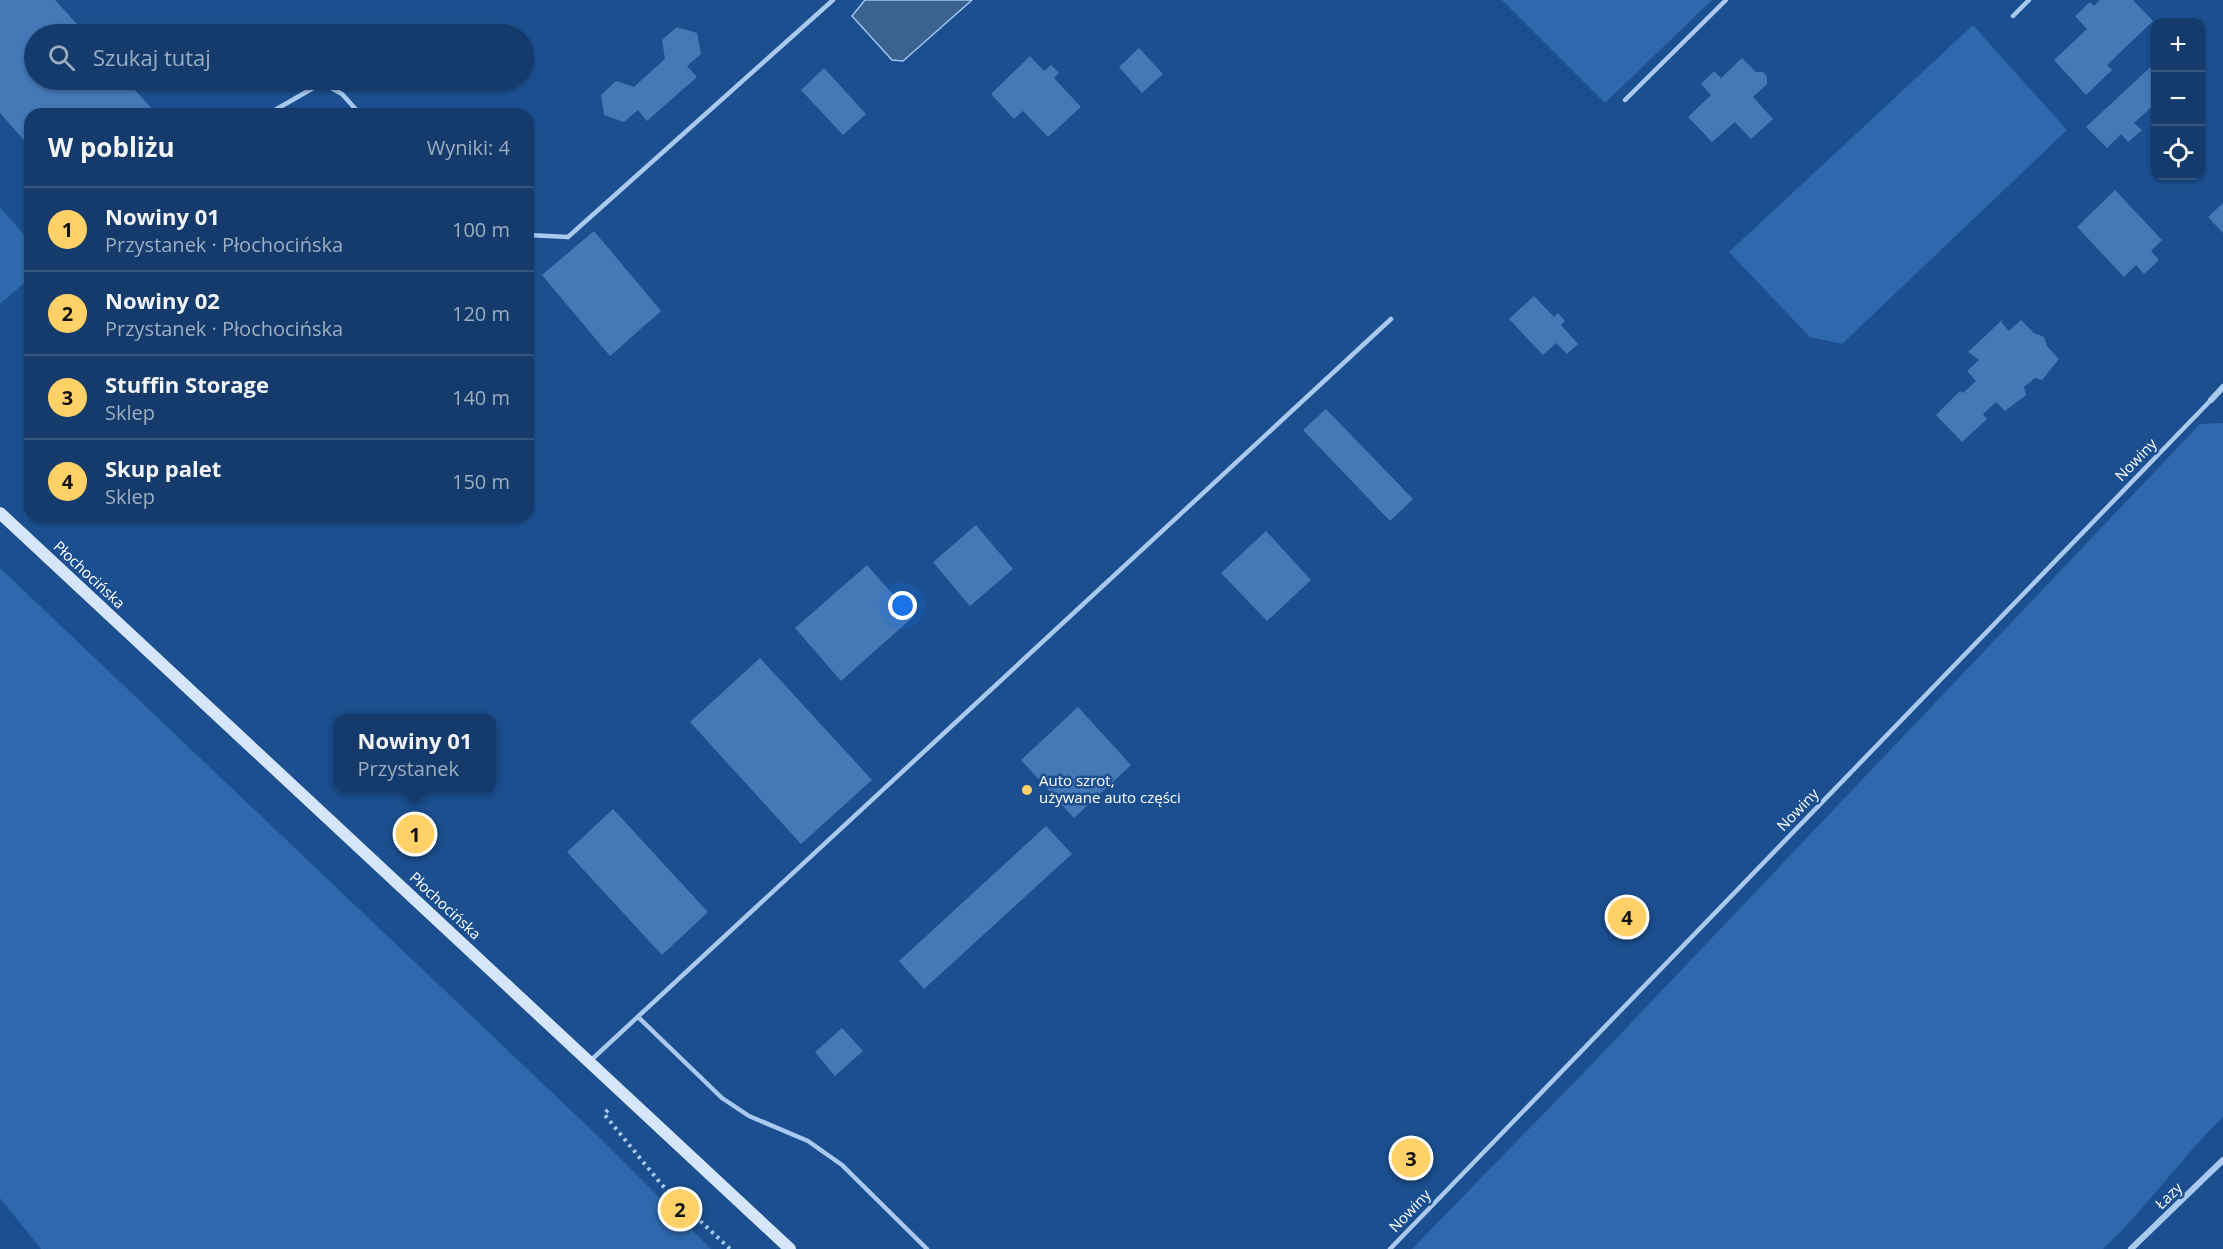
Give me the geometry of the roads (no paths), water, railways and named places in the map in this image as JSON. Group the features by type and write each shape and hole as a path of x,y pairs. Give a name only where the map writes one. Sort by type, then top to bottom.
{"main road":[{"name":"Płochocińska","path":"0,513 790,1249"}],"street":[{"name":"Nowiny","path":"2211,400 2223,387"},
{"name":"Łazy","path":"2132,1249 2223,1160"}],"lane":[{"path":"534,235 568,237 833,0"},
{"path":"1625,100 1726,0"},
{"path":"2013,16 2029,0"},
{"path":"278,108 310,90"},
{"path":"335,90 342,94 355,108"},
{"path":"589,1062 1391,319"},
{"name":"Nowiny","path":"1390,1249 2211,400"},
{"path":"638,1017 722,1098 749,1116 808,1141 842,1165 927,1249"}],"place":[{"name":"Auto szrot, używane auto części","path":"1027,790"},
{"name":"Nowiny 01","path":"415,834"},
{"name":"Skup palet","path":"1627,917"},
{"name":"Stuffin Storage","path":"1411,1158"},
{"name":"Nowiny 02","path":"680,1209"}]}
